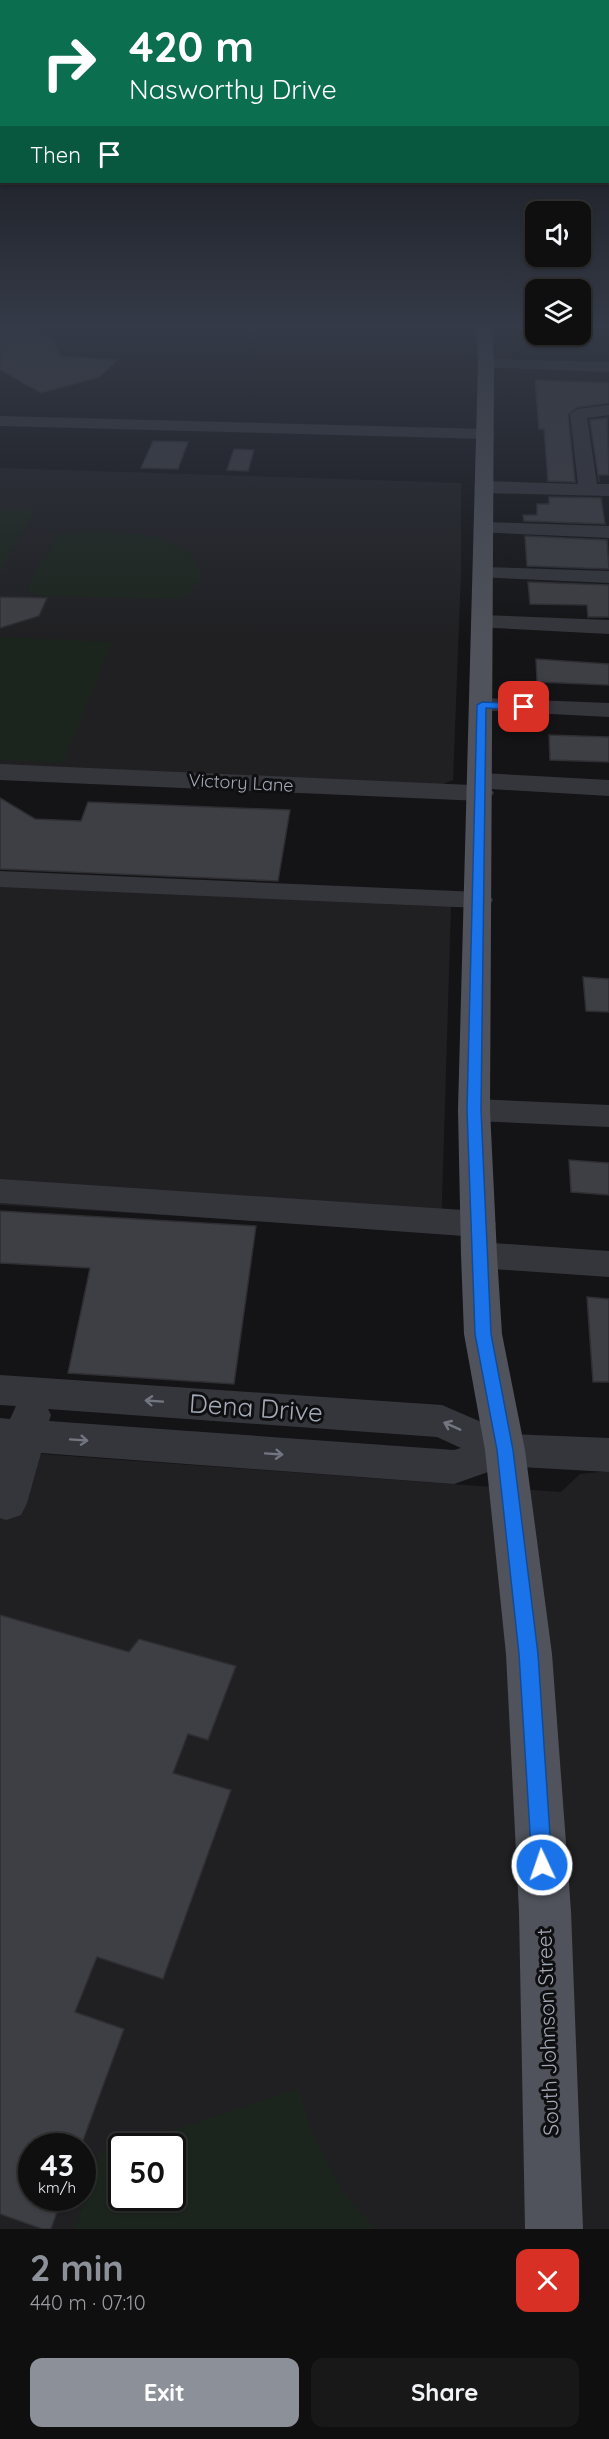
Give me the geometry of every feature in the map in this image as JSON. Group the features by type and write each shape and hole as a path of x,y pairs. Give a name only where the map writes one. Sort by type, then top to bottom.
{"main road":[{"name":"South Johnson Street","path":"486,434 483,487 481,787 474,1110 478,1239 483,1334 505,1450 529,1654 541,1853 554,2229"}],"street":[{"path":"412,432 486,434"},
{"path":"580,432 588,490"},
{"path":"483,487 609,490"},
{"path":"483,528 609,532"},
{"path":"483,573 609,578"},
{"path":"482,622 609,627"},
{"path":"482,705 609,710"},
{"name":"Victory Lane","path":"0,772 481,787 609,788"},
{"path":"0,879 479,900"},
{"path":"474,1110 609,1116"},
{"path":"0,1191 478,1239 609,1264"},
{"path":"6,1503 6,1435 17,1392"},
{"name":"Dena Drive","path":"17,1392 442,1421 505,1450"},
{"name":"Dena Drive","path":"6,1435 454,1467 505,1450 609,1455"}],"shaded area":[{"path":"0,468 461,483 461,572 453,780 440,785 0,766"},
{"path":"0,509 36,509 0,573"},
{"path":"90,531 139,534 172,543 186,551 196,562 202,577 190,592 178,599 40,596 27,590 58,534"},
{"path":"0,637 112,642 63,763 0,760"},
{"path":"0,886 451,906 441,1232 0,1205"},
{"path":"0,1451 561,1492 580,1474 609,1471 609,2229 0,2229"},
{"path":"299,2089 312,2132 344,2193 375,2229 75,2229 81,2211 96,2211 96,2168 101,2154 108,2152 108,2211 186,2211 186,2133 163,2133"}],"building":[{"path":"544,432 570,432 575,482 548,481"},
{"path":"592,432 607,432 609,475 598,475 599,482"},
{"path":"153,441 188,442 178,469 141,468"},
{"path":"234,449 254,450 248,471 227,470"},
{"path":"549,497 601,498 605,524 524,521 523,515 537,515 537,504 549,504"},
{"path":"525,536 607,540 609,569 527,566"},
{"path":"528,582 609,585 609,617 588,617 587,605 530,604"},
{"path":"0,597 47,598 39,616 0,628"},
{"path":"536,659 609,664 609,685 537,682"},
{"path":"549,735 609,737 609,762 550,760"},
{"path":"0,798 35,819 81,821 88,802 290,810 278,881 0,869"},
{"path":"583,977 609,979 609,1012 586,1011"},
{"path":"569,1160 609,1163 609,1195 571,1192"},
{"path":"0,1211 256,1226 234,1384 68,1373 90,1268 0,1263"},
{"path":"587,1297 609,1299 609,1382 593,1382"},
{"path":"0,1615 129,1652 139,1639 236,1666 208,1740 188,1734 173,1773 231,1790 163,1979 97,1957 75,2012 124,2029 86,2133 18,2133 18,2211 57,2211 51,2229 42,2229 0,2214"}],"route":[{"path":"524,707 482,705 474,1110 483,1334 505,1450 529,1654 542,1865"}]}
